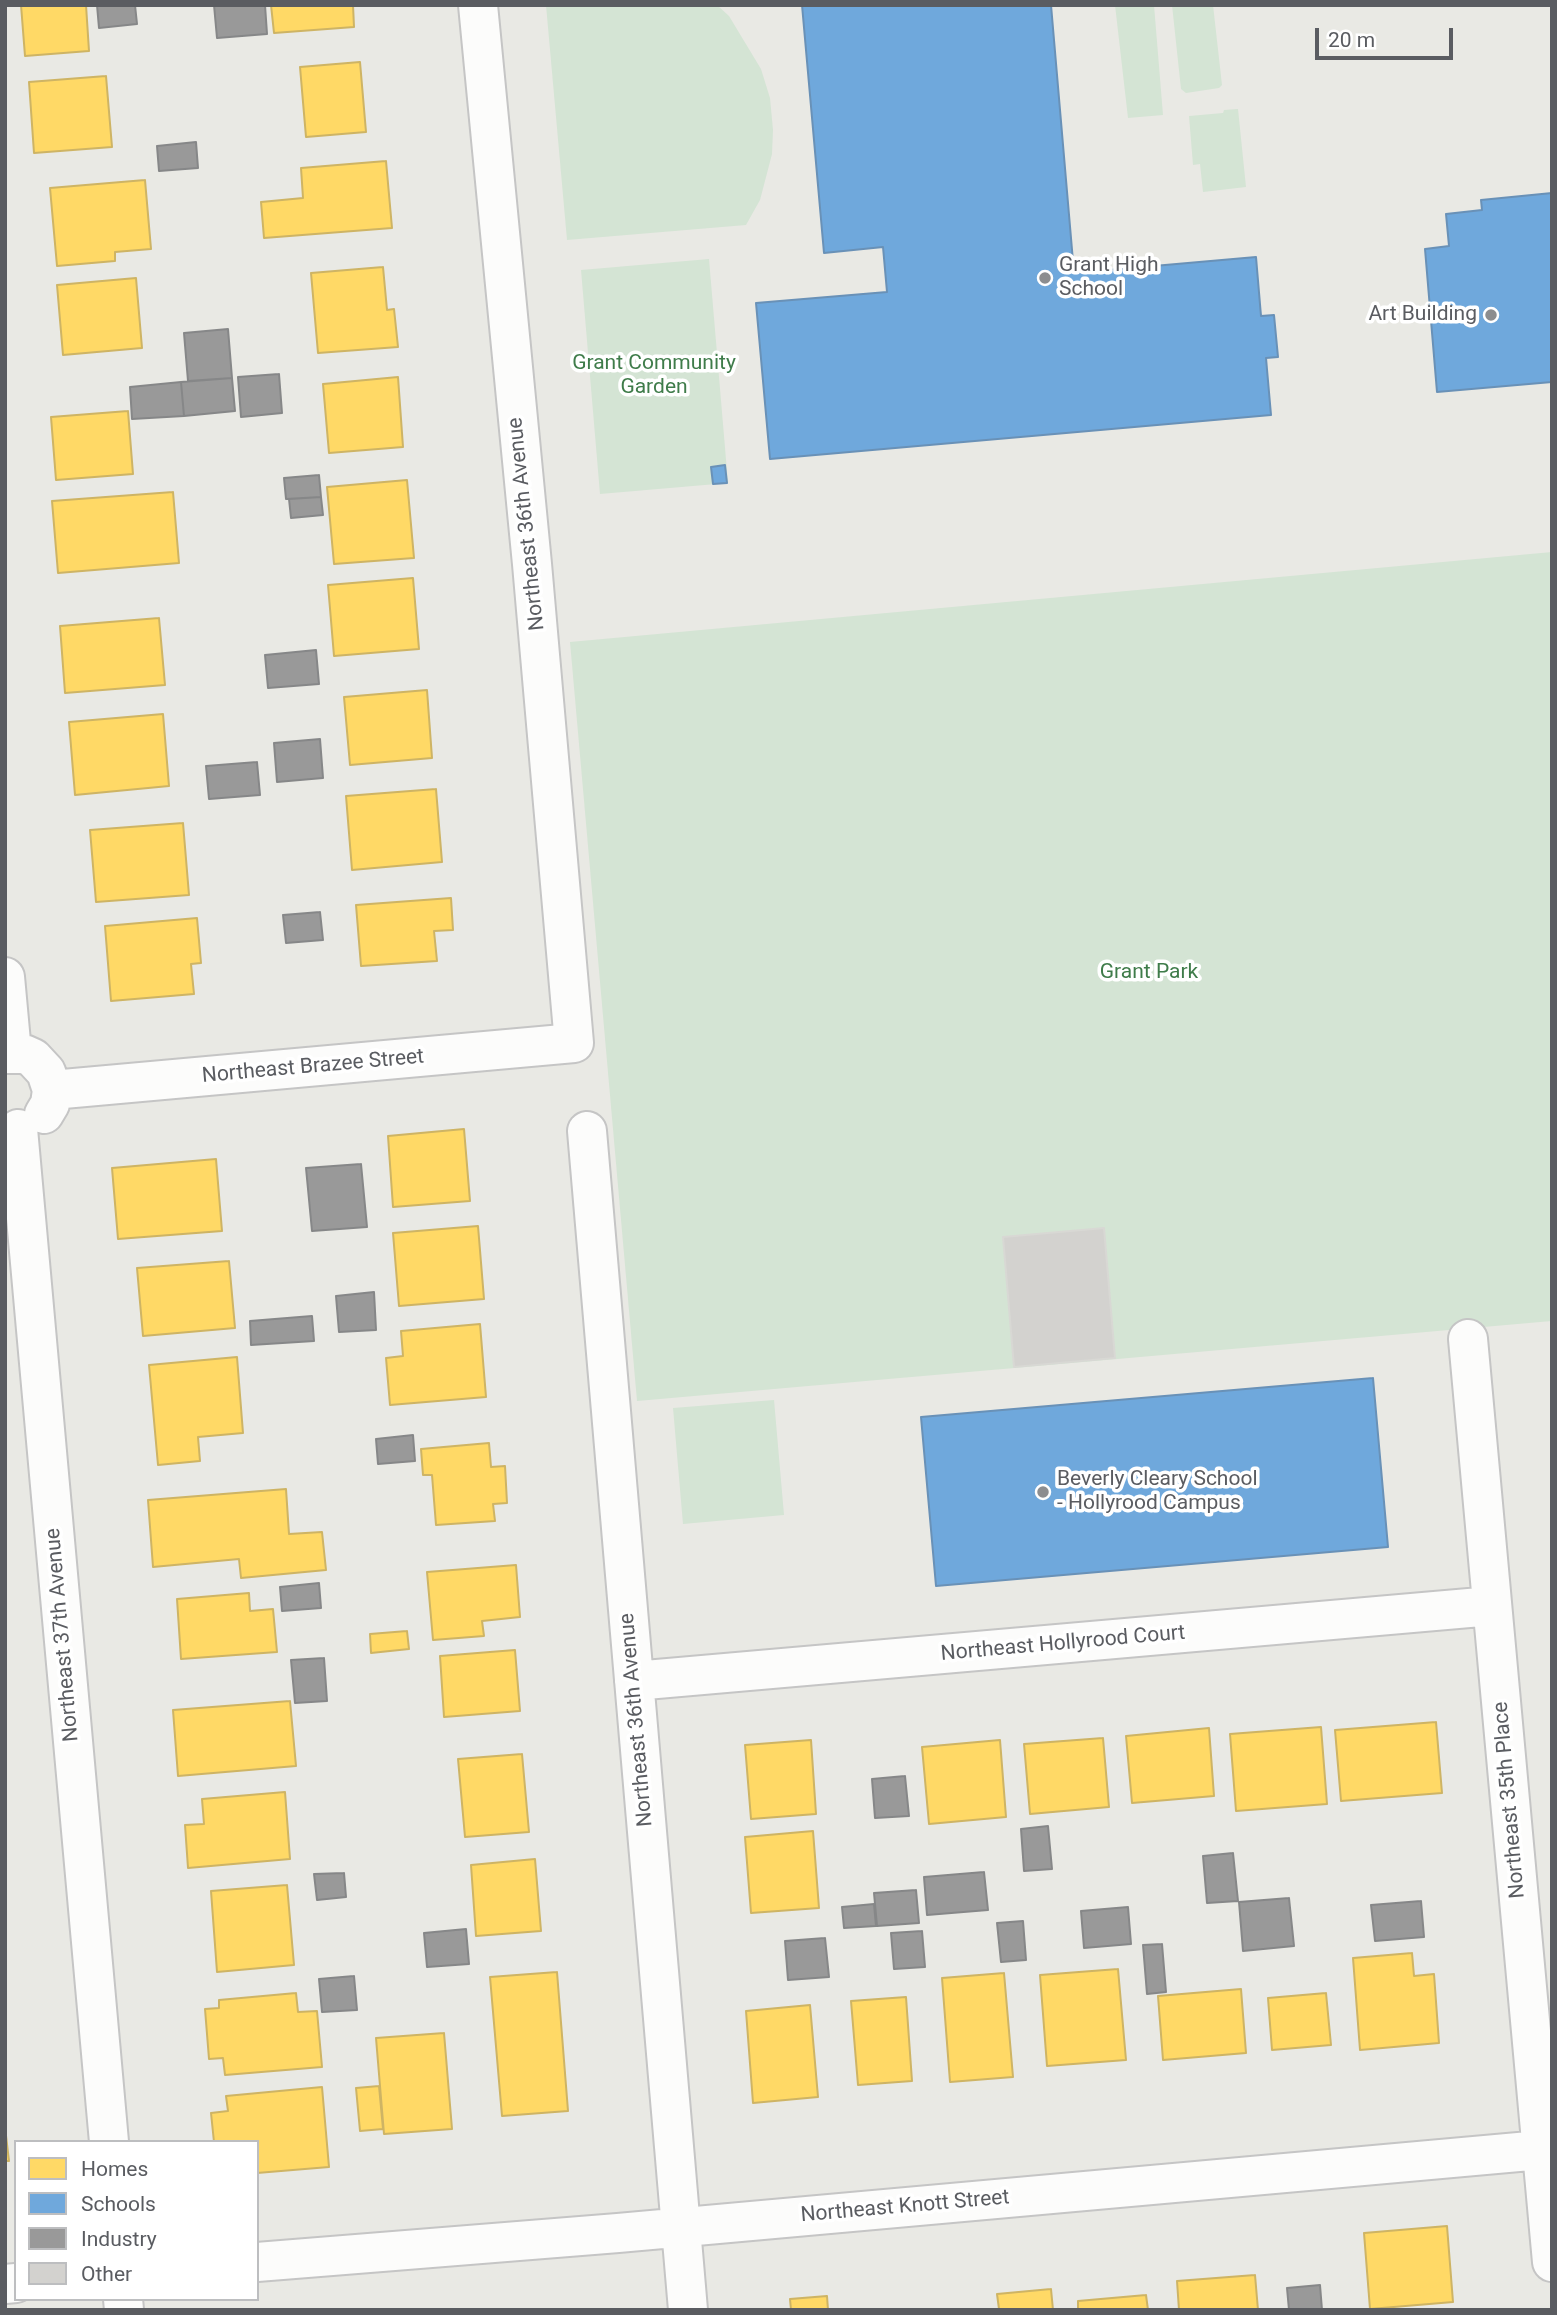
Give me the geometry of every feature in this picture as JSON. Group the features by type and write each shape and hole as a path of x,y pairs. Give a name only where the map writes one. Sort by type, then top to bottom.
{"street":[{"name":"Northeast 36th Avenue","path":"478,5 574,1043"},
{"path":"5,977 8,1054 24,1055 41,1065 52,1090 50,1104 35,1123 12,1129"},
{"name":"Northeast Brazee Street","path":"52,1090 574,1043"},
{"name":"Northeast 37th Avenue","path":"12,1129 109,2140"},
{"name":"Northeast 36th Avenue","path":"587,1131 688,2310"},
{"name":"Northeast 35th Place","path":"1468,1339 1547,2150 1552,2262"},
{"name":"Northeast Hollyrood Court","path":"634,1681 1492,1606"},
{"name":"Northeast Knott Street","path":"259,2262 1547,2150"}],"green space":[{"path":"546,5 717,5 729,16 761,69 770,98 773,130 772,154 760,200 746,225 567,240"},
{"path":"1115,5 1154,5 1163,115 1128,118"},
{"path":"1172,5 1213,5 1222,85 1219,88 1186,93 1181,89"},
{"path":"1238,109 1246,187 1203,192 1200,164 1193,165 1189,116"},
{"name":"Grant Community Garden","path":"709,259 728,483 600,494 581,270"},
{"name":"Grant Park","path":"1552,552 1552,1321 637,1401 570,642"},
{"path":"774,1400 784,1515 683,1524 673,1408"}],"building: Homes":[{"path":"21,5 86,5 89,51 25,56"},
{"path":"271,5 353,5 354,27 274,33"},
{"path":"360,62 366,132 306,137 300,67"},
{"path":"106,76 112,147 34,153 29,82"},
{"path":"386,161 392,228 264,238 261,202 303,198 301,168"},
{"path":"145,180 151,249 115,252 115,261 57,266 50,188"},
{"path":"383,267 387,310 394,309 398,347 318,353 311,273"},
{"path":"136,278 142,348 63,355 57,285"},
{"path":"398,377 403,447 329,453 323,384"},
{"path":"128,411 133,474 56,480 51,417"},
{"path":"407,480 414,558 334,564 327,487"},
{"path":"173,492 179,563 58,573 52,501"},
{"path":"413,578 419,649 334,656 328,585"},
{"path":"159,618 165,685 65,693 60,626"},
{"path":"427,690 432,758 350,765 344,697"},
{"path":"163,714 169,786 75,795 69,722"},
{"path":"436,789 442,862 352,870 346,796"},
{"path":"183,823 189,895 96,902 90,830"},
{"path":"451,898 453,930 434,931 437,961 361,966 356,905"},
{"path":"197,918 201,963 191,964 194,994 111,1001 105,926"},
{"path":"464,1129 470,1201 393,1207 388,1136"},
{"path":"216,1159 222,1231 118,1239 112,1168"},
{"path":"478,1226 484,1299 399,1306 393,1233"},
{"path":"229,1261 235,1328 143,1336 137,1268"},
{"path":"480,1324 486,1397 390,1405 386,1358 403,1356 401,1331"},
{"path":"237,1357 243,1433 198,1437 200,1461 158,1465 149,1365"},
{"path":"489,1443 491,1467 505,1466 507,1503 493,1504 495,1521 436,1525 432,1475 423,1475 421,1449"},
{"path":"286,1489 289,1534 322,1532 326,1570 241,1578 239,1559 153,1567 148,1500"},
{"path":"516,1565 520,1617 482,1621 484,1636 433,1640 427,1572"},
{"path":"249,1593 250,1611 273,1609 277,1652 181,1659 177,1599"},
{"path":"407,1631 409,1649 371,1653 370,1634"},
{"path":"515,1650 520,1711 444,1717 440,1656"},
{"path":"290,1701 296,1766 178,1776 173,1710"},
{"path":"1436,1722 1442,1793 1341,1801 1335,1730"},
{"path":"1321,1727 1327,1804 1236,1811 1230,1734"},
{"path":"1209,1728 1214,1796 1132,1803 1126,1736"},
{"path":"1103,1738 1109,1807 1030,1814 1024,1744"},
{"path":"811,1740 816,1814 751,1819 745,1745"},
{"path":"1000,1740 1006,1817 929,1824 922,1747"},
{"path":"522,1754 529,1832 465,1837 458,1759"},
{"path":"285,1792 290,1859 188,1868 185,1825 204,1824 202,1799"},
{"path":"813,1831 819,1908 751,1913 745,1837"},
{"path":"535,1859 541,1931 476,1936 471,1865"},
{"path":"287,1885 294,1965 217,1972 211,1891"},
{"path":"1412,1953 1414,1976 1434,1974 1439,2043 1360,2050 1353,1958"},
{"path":"1118,1969 1126,2060 1047,2066 1040,1975"},
{"path":"557,1972 568,2111 502,2116 490,1977"},
{"path":"1004,1973 1013,2077 950,2082 942,1978"},
{"path":"1241,1989 1246,2053 1163,2060 1158,1996"},
{"path":"296,1993 298,2012 317,2011 322,2067 225,2075 223,2058 209,2059 205,2009 219,2008 219,2000"},
{"path":"1326,1993 1331,2045 1272,2050 1268,1998"},
{"path":"906,1997 912,2081 858,2085 851,2001"},
{"path":"810,2005 818,2097 753,2103 746,2011"},
{"path":"444,2033 452,2129 384,2134 376,2038"},
{"path":"379,2086 383,2129 360,2131 356,2088"},
{"path":"322,2087 329,2167 259,2173 259,2140 214,2140 211,2113 228,2111 226,2096"},
{"path":"5,2127 9,2161 5,2161"},
{"path":"1447,2226 1453,2302 1370,2309 1364,2233"},
{"path":"1255,2275 1258,2310 1179,2310 1177,2281"},
{"path":"1051,2289 1053,2310 990,2310 999,2309 997,2294"},
{"path":"1146,2295 1148,2310 1078,2310 1078,2301"},
{"path":"827,2296 828,2310 791,2310 790,2299"}],"building: Schools":[{"path":"802,5 1051,5 1074,273 1256,257 1261,316 1274,315 1278,357 1266,358 1271,415 770,459 756,303 887,292 883,247 824,253"},
{"name":"Art Building","path":"1552,193 1552,382 1437,392 1425,249 1449,246 1446,214 1482,210 1481,200"},
{"path":"725,465 727,483 713,484 711,467"},
{"path":"1373,1378 1388,1547 936,1586 921,1417"}],"building: Industry":[{"path":"97,5 135,5 137,24 99,28"},
{"path":"214,5 265,5 267,34 217,38"},
{"path":"196,142 198,168 159,171 157,146"},
{"path":"228,329 232,378 188,381 184,333"},
{"path":"279,374 282,413 241,417 238,377"},
{"path":"232,378 235,411 184,416 181,382"},
{"path":"181,382 184,416 132,419 130,387"},
{"path":"319,475 321,497 286,499 284,478"},
{"path":"321,497 323,515 291,518 289,499"},
{"path":"316,650 319,684 268,688 265,655"},
{"path":"320,739 323,778 277,782 274,743"},
{"path":"257,762 260,795 209,799 206,766"},
{"path":"320,912 323,940 286,943 283,915"},
{"path":"361,1164 367,1227 312,1231 306,1168"},
{"path":"374,1292 376,1330 339,1332 336,1296"},
{"path":"312,1316 314,1341 251,1345 250,1321"},
{"path":"413,1435 415,1461 378,1464 376,1439"},
{"path":"319,1583 321,1608 282,1611 280,1587"},
{"path":"324,1658 327,1701 295,1703 291,1660"},
{"path":"905,1776 909,1816 875,1818 872,1779"},
{"path":"1048,1826 1052,1869 1024,1871 1021,1829"},
{"path":"1233,1853 1238,1901 1207,1903 1203,1856"},
{"path":"984,1872 988,1910 927,1915 924,1877"},
{"path":"344,1873 346,1897 317,1900 314,1874"},
{"path":"916,1890 919,1923 877,1926 874,1893"},
{"path":"1289,1898 1294,1946 1243,1951 1239,1902"},
{"path":"1421,1901 1424,1937 1375,1941 1371,1905"},
{"path":"874,1904 876,1926 844,1928 842,1907"},
{"path":"1128,1907 1131,1944 1084,1948 1081,1911"},
{"path":"1023,1921 1026,1960 1001,1962 997,1923"},
{"path":"466,1929 469,1964 427,1967 424,1933"},
{"path":"922,1931 925,1967 894,1969 891,1933"},
{"path":"825,1938 829,1977 788,1980 785,1941"},
{"path":"1162,1944 1166,1992 1147,1994 1143,1945"},
{"path":"354,1976 357,2010 322,2012 319,1979"},
{"path":"1320,2285 1322,2310 1289,2310 1287,2288"}],"building: Other":[{"path":"1104,1228 1115,1358 1014,1367 1003,1237"}],"place":[{"name":"Grant High School","path":"1045,278"},
{"name":"Art Building","path":"1491,315"},
{"name":"Beverly Cleary School - Hollyrood Campus","path":"1043,1492"}]}
